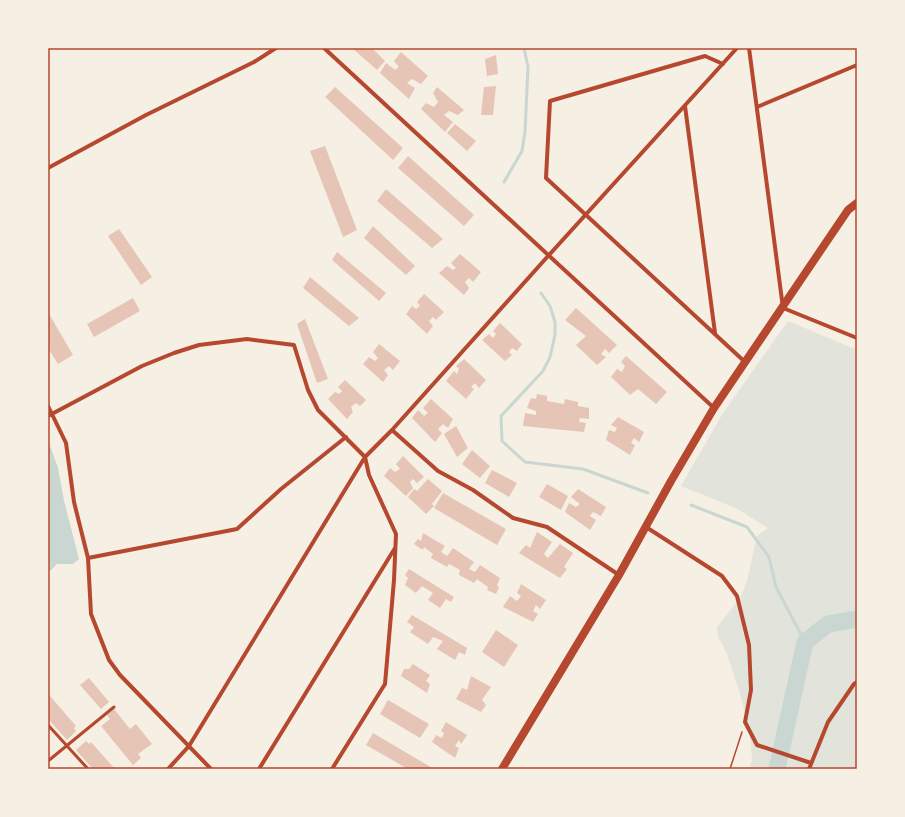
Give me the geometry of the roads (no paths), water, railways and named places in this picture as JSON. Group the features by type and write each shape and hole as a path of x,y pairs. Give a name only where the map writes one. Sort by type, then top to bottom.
{"main road":[{"path":"502,769 619,575 671,481 714,408 848,210 857,203"}],"street":[{"path":"48,168 108,135 254,62 276,48"},
{"path":"324,48 714,408"},
{"path":"168,769 189,746 365,457 392,430 586,214 738,48"},
{"path":"749,48 783,308 857,338"},
{"path":"723,64 705,56 550,101 546,178 746,362"},
{"path":"757,108 857,65"},
{"path":"685,106 715,334"},
{"path":"50,415 142,366 199,345 247,340 294,345 308,390 318,410 365,457 369,475 396,534 394,580 385,684 332,769"},
{"path":"48,406 50,415 66,443 74,502 88,558 91,614 110,660 120,675 211,769"},
{"path":"392,430 438,471 473,490 513,518 546,527 619,575"},
{"path":"88,558 237,529 281,489 346,437"},
{"path":"646,527 722,576 737,596 749,645 750,690 745,722 757,745 811,763"},
{"path":"259,769 395,548"},
{"path":"809,769 828,722 854,684 857,682"}],"lane":[{"path":"48,761 114,707"},
{"path":"48,725 88,769"}],"waterway":[{"path":"504,182 522,151 525,132 528,67 524,48"},
{"path":"541,293 550,306 555,322 555,335 550,357 543,371 501,416 502,441 525,462 583,469 648,493"},
{"path":"691,505 747,527 769,557 776,587 805,642"},
{"path":"777,769 805,642 828,624 857,619"}]}
